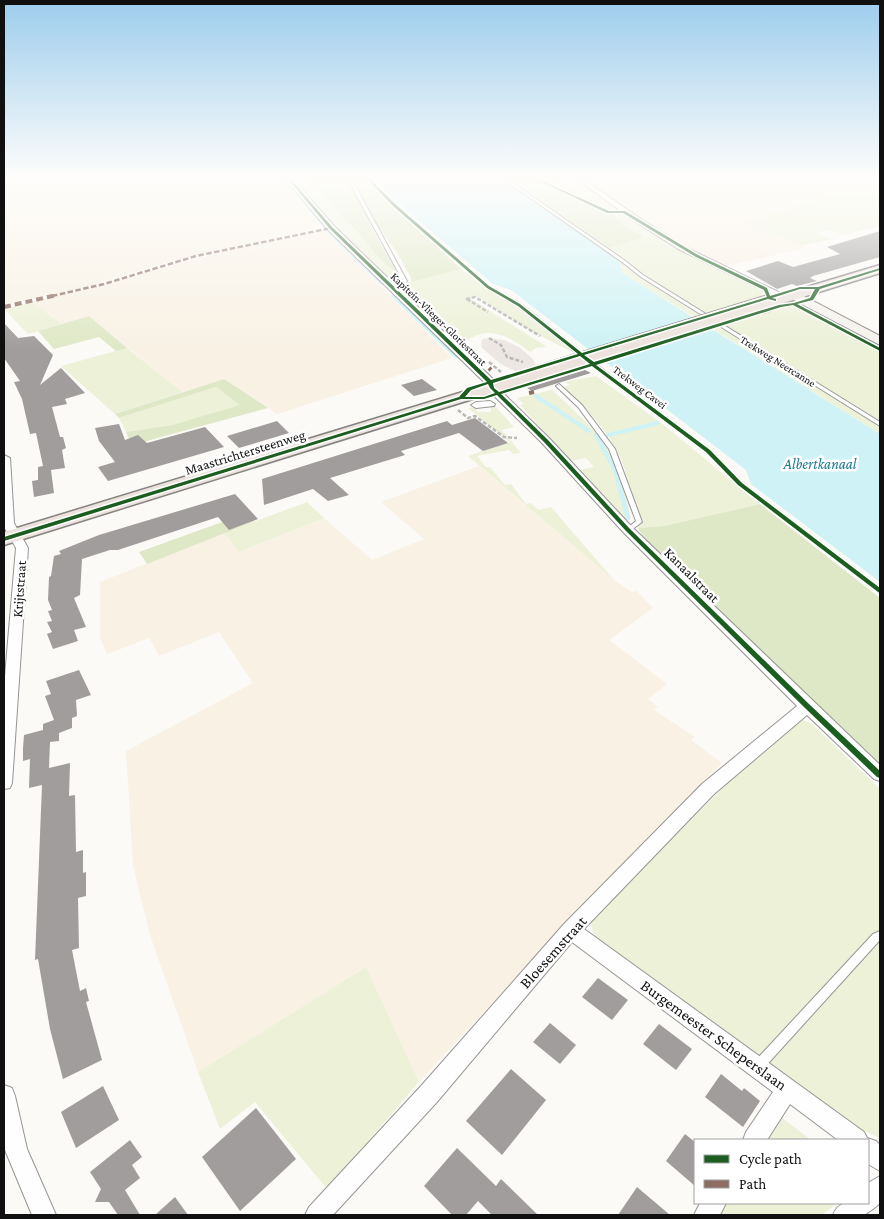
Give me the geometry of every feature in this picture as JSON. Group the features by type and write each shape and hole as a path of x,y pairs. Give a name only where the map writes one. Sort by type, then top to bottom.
{"main road":[{"name":"Maastrichtersteenweg","path":"9,537 491,391 512,379 780,296 880,269"}],"street":[{"name":"Kapitein-Vlieger-Gloriestraat","path":"338,235 393,288 491,391"},
{"path":"661,235 696,256 880,341"},
{"path":"476,405 491,391"},
{"name":"Kanaalstraat","path":"491,391 546,441 628,530 880,775"},
{"name":"Krijtstraat","path":"4,458 9,537 22,548 4,783"},
{"name":"Bloesemstraat","path":"317,1215 429,1094 571,930 708,789 807,706"},
{"name":"Burgemeester Scheperslaan","path":"571,930 856,1139"},
{"path":"755,1139 787,1089"},
{"path":"4,1096 16,1150 44,1215"},
{"path":"869,1197 880,1188"},
{"path":"706,1215 713,1204"},
{"path":"845,1215 860,1204"}],"lane":[{"path":"380,235 405,281 403,284 393,288"},
{"name":"Trekweg Cavei","path":"427,235 488,288 519,305 608,376 708,451 740,484 880,592"},
{"name":"Trekweg Neercanne","path":"586,235 642,276 880,424"},
{"path":"559,386 580,406 612,449 639,522 628,530"},
{"path":"757,1068 876,937 880,935"}],"path":[{"path":"488,312 466,299 476,297 540,336"},
{"path":"489,338 501,345 507,357 526,363"},
{"path":"491,391 512,379"},
{"path":"476,405 457,410 468,418 475,416 504,437 518,438"}],"shaded area":[{"path":"4,235 287,235 176,260 77,289 4,305"},
{"path":"300,235 330,235 452,358 277,414 224,379 182,392 89,316 61,324 32,302 103,285 243,246"},
{"path":"664,235 805,235 804,248 724,267"},
{"path":"483,339 504,340 519,347 532,358 537,367 520,373 502,365 482,348 481,342"},
{"path":"479,466 614,580 632,592 637,591 653,608 609,640 667,684 648,699 658,707 654,710 695,737 691,740 722,763 575,913 419,1082 366,967 198,1072 151,938 133,865 126,751 253,683 219,632 159,656 149,638 107,654 100,638 100,582 224,533 240,552 324,518 372,560 424,539 381,502"}],"green space":[{"path":"342,235 360,235 391,269 397,272 400,282 391,283"},
{"path":"360,235 375,235 397,272 381,260"},
{"path":"384,235 424,235 461,269 411,282 411,278 398,254"},
{"path":"582,235 591,235 610,248 644,237 640,235 657,235 760,290 766,296 694,317 622,273 620,261"},
{"path":"591,235 640,235 644,237 610,248"},
{"path":"774,235 823,235 833,239 804,245"},
{"path":"461,269 488,290 506,300 572,352 533,332 476,296 471,299 547,347 536,348 530,352 507,337 494,333 481,334 466,340 419,297 408,299 400,291 409,283"},
{"path":"32,302 61,324 28,334 4,309"},
{"path":"787,306 809,312 880,351 880,434 713,329"},
{"path":"89,316 127,348 116,351 99,337 54,349 38,331"},
{"path":"127,348 182,392 115,414 61,366"},
{"path":"596,376 660,422 760,504 664,526 638,528 620,456 599,424 564,387 570,385 565,382"},
{"path":"224,379 268,408 132,445 126,432 172,425 240,405 216,387 119,418 115,414"},
{"path":"216,387 241,405 172,425 126,432 119,418"},
{"path":"552,390 586,422 603,442 619,474 631,519 624,519 579,470 594,467 586,458 571,461 520,405 524,404 517,398"},
{"path":"493,404 514,427 502,430 521,453 513,454 509,450 477,456 486,467 490,467 505,485 511,484 526,504 531,503 538,510 551,507 614,580 468,456 510,442 468,408 476,407 477,412 491,412 491,405"},
{"path":"307,502 324,518 239,552 224,533"},
{"path":"760,504 880,598 880,770 645,540 638,528 664,526"},
{"path":"247,513 255,521 147,564 139,552"},
{"path":"800,719 812,724 880,789 880,1138 842,1121 595,938 590,922 786,725"},
{"path":"366,967 419,1082 327,1189 255,1102 220,1129 198,1072"},
{"path":"781,1117 810,1139 768,1139"},
{"path":"726,1204 836,1204 822,1215 720,1215"}],"water":[{"name":"Albertkanaal","path":"435,235 582,235 620,261 622,273 880,434 880,582 751,484 746,470 511,290 493,284"}],"building":[{"path":"867,235 880,235 880,257 810,278 817,281 797,286 792,284 777,289 746,271 778,261 793,267 840,254 827,247"},
{"path":"4,323 18,338 34,336 53,355 40,385 61,368 85,393 65,399 67,404 52,407 60,437 63,437 66,448 62,450 65,468 51,470 54,493 34,497 32,481 38,480 38,467 43,466 36,433 30,434 22,399 14,382 20,381 4,358"},
{"path":"585,370 591,373 532,391 527,388"},
{"path":"422,379 437,390 414,396 401,385"},
{"path":"475,418 508,443 483,451 459,433 401,451 405,455 330,478 349,495 328,501 313,489 264,505 262,479 447,421 452,425"},
{"path":"277,421 289,433 239,448 227,436"},
{"path":"119,424 125,440 138,435 147,443 205,427 224,447 108,481 98,467 115,462 99,441 95,428"},
{"path":"235,494 258,519 229,530 218,517 118,550 110,550 82,559 80,595 74,598 86,627 74,630 78,641 53,649 47,634 52,632 47,622 52,621 48,611 52,610 48,600 49,577 51,576 54,556 61,554 59,551 99,535"},
{"path":"79,670 91,695 76,700 77,716 72,718 72,728 59,733 59,741 50,742 49,768 70,763 69,796 75,795 76,852 83,850 83,873 86,872 86,896 78,898 79,948 72,950 80,991 86,988 89,1001 86,1002 102,1060 63,1079 50,1029 38,959 35,960 42,785 29,788 30,759 23,761 23,748 24,735 43,730 43,724 54,720 45,696 51,694 46,681"},
{"path":"598,978 628,1000 612,1020 582,997"},
{"path":"550,1023 576,1045 560,1064 533,1042"},
{"path":"659,1024 692,1049 676,1070 643,1044"},
{"path":"511,1069 546,1100 502,1155 466,1121"},
{"path":"721,1074 742,1091 744,1088 760,1101 743,1127 705,1097"},
{"path":"103,1086 119,1120 76,1148 61,1112"},
{"path":"256,1108 296,1159 240,1211 202,1157"},
{"path":"685,1134 694,1141 694,1185 666,1161"},
{"path":"130,1140 142,1157 132,1165 140,1178 125,1190 140,1215 118,1215 109,1202 95,1202 101,1189 90,1172"},
{"path":"457,1148 496,1186 501,1179 538,1215 492,1215 478,1201 466,1215 452,1215 424,1186"},
{"path":"637,1187 670,1215 618,1215"},
{"path":"175,1197 188,1215 155,1215"}],"waterway":[{"path":"331,235 381,283"},
{"path":"394,296 456,356"},
{"path":"834,321 880,347"},
{"path":"536,396 589,431"},
{"path":"608,435 658,423"},
{"path":"596,435 603,447"},
{"path":"602,446 615,470 628,518"}],"marked path":[{"path":"4,307 104,284 196,256 298,235"},
{"path":"529,393 534,392"}],"cycle path":[{"path":"338,235 490,382 492,388 546,441 628,530 880,775"},
{"path":"428,235 488,287 519,305 608,376 708,451 740,484 880,591"},
{"path":"662,235 697,256 766,289 769,298 775,300"},
{"path":"461,398 469,389 490,382 800,288 818,288 880,269"},
{"path":"4,539 461,398 484,398 780,306 812,299 818,288"},
{"path":"794,304 880,350"}]}
